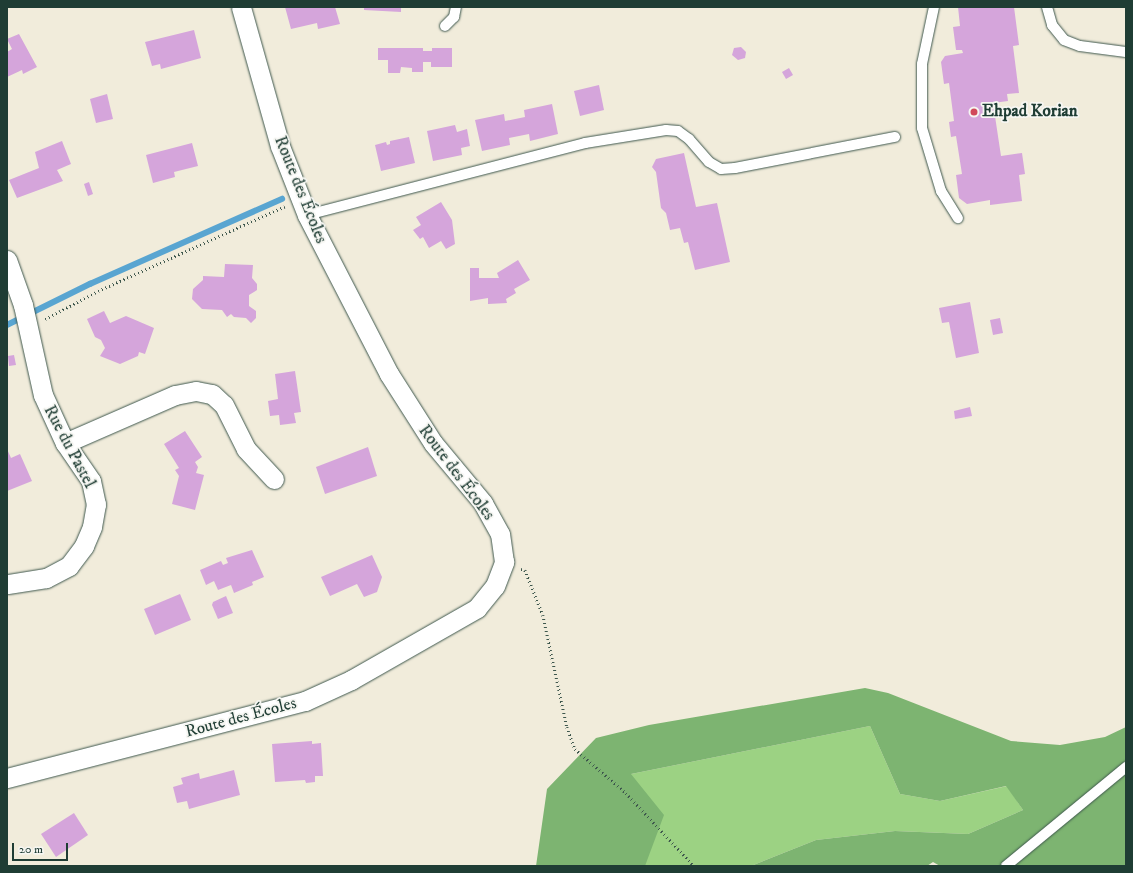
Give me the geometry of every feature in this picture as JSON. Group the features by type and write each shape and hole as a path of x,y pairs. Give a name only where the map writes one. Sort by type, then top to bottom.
{"street":[{"name":"Route des Écoles","path":"7,778 305,701 351,680 477,608 495,586 504,562 500,534 483,503 434,443 388,374 303,207 260,81 241,7"},
{"name":"Rue du Pastel","path":"7,260 27,321 43,395 64,443 91,481 96,504 92,527 84,546 69,566 46,578 7,584"},
{"path":"64,443 175,395 196,391 212,394 224,405 246,449 274,479"}],"lane":[{"path":"445,26 454,16 456,7"},
{"path":"934,7 922,64 922,128 941,191 958,218"},
{"path":"1047,7 1052,25 1064,40 1080,46 1126,52"},
{"path":"303,207 585,143 666,130 678,131 689,139 709,162 721,169 735,168 895,137"},
{"path":"1006,866 1126,766"}],"path":[{"path":"27,321 44,320 98,292 303,207"},
{"path":"504,562 525,570 543,615 567,727 575,749 626,793 694,866"}],"green space":[{"path":"865,688 888,693 1011,741 1060,745 1105,737 1126,727 1126,866 940,866 933,862 927,866 751,866 816,840 895,831 968,834 1023,810 1006,786 940,801 900,794 870,726 631,774 664,815 645,866 536,866 547,789 596,738 649,725"},
{"path":"870,726 900,794 940,801 1007,786 1023,810 968,834 895,831 816,840 751,866 645,866 631,774"}],"building":[{"path":"285,7 335,7 340,24 318,29 317,23 291,29"},
{"path":"364,7 401,7 401,12 364,10"},
{"name":"Ehpad Korian","path":"958,7 1014,7 1019,45 1013,46 1019,93 1007,94 1008,101 993,103 1001,156 1022,153 1025,174 1019,175 1022,201 990,205 990,200 967,204 959,198 956,175 962,174 956,136 951,137 949,122 954,121 949,83 944,84 941,62 945,56 963,53 962,50 956,50 953,27 960,26"},
{"path":"194,30 201,58 161,69 160,64 152,66 145,42"},
{"path":"19,34 37,67 23,74 22,70 7,77 7,52 12,49 7,39"},
{"path":"741,47 746,52 745,58 738,60 732,55 734,48"},
{"path":"378,48 423,48 423,51 432,51 432,48 452,48 452,67 431,67 431,62 423,62 423,72 412,72 412,68 401,67 400,73 388,73 388,60 378,60"},
{"path":"789,68 793,75 786,79 782,72"},
{"path":"599,85 604,110 580,116 574,91"},
{"path":"107,94 113,119 96,123 90,99"},
{"path":"552,104 558,134 530,141 529,134 509,138 510,145 482,151 475,120 504,114 505,121 525,117 524,110"},
{"path":"455,125 457,132 467,129 470,146 461,148 462,155 433,161 427,131"},
{"path":"409,137 415,163 381,171 375,145 386,142 387,145 390,144 390,141"},
{"path":"62,141 71,164 57,170 63,181 17,198 9,180 39,168 35,152"},
{"path":"192,143 198,166 174,172 175,177 153,183 146,155"},
{"path":"684,153 696,207 717,203 730,262 695,270 688,242 684,243 680,228 670,230 666,213 661,208 656,172 652,167 656,159"},
{"path":"89,182 93,194 88,196 84,184"},
{"path":"441,202 452,220 455,244 446,249 441,241 429,248 423,237 420,239 413,230 421,225 416,217"},
{"path":"518,260 530,280 514,289 516,293 506,299 507,303 488,304 488,298 470,301 470,268 479,268 479,278 499,278 497,273"},
{"path":"225,264 253,265 252,278 257,284 257,290 249,295 249,306 256,311 256,318 251,323 246,318 234,317 231,314 227,317 222,310 202,309 192,299 193,289 203,280 203,276 224,277"},
{"path":"970,302 979,353 956,358 949,322 942,323 939,308"},
{"path":"104,311 110,323 126,316 154,328 145,354 139,352 138,356 120,364 100,356 105,348 101,340 95,337 87,319"},
{"path":"1000,318 1003,333 993,335 990,320"},
{"path":"14,355 16,365 9,366 8,356"},
{"path":"295,371 301,412 294,413 296,423 280,425 279,415 270,416 268,401 278,399 275,374"},
{"path":"970,407 972,416 955,419 954,411"},
{"path":"185,431 202,457 195,462 198,467 196,473 204,475 195,510 172,504 179,476 175,470 179,468 164,444"},
{"path":"368,447 377,476 325,494 316,467"},
{"path":"7,449 11,458 20,454 32,481 7,491"},
{"path":"252,550 264,577 252,582 253,585 234,593 231,585 218,590 214,581 206,585 200,570 221,561 223,565 228,563 226,558"},
{"path":"372,555 382,577 377,592 364,597 357,584 330,596 321,577"},
{"path":"180,594 191,620 155,635 144,609"},
{"path":"226,596 233,613 218,619 212,605 213,602"},
{"path":"312,741 312,744 321,743 323,776 315,776 315,782 306,783 305,780 275,782 272,744"},
{"path":"234,770 240,795 189,809 187,801 177,803 173,787 183,784 181,778 199,773 200,779"},
{"path":"74,813 88,835 56,857 41,834"}],"waterway":[{"path":"7,325 90,284 282,199"}],"place":[{"name":"Ehpad Korian","path":"974,112"}]}
